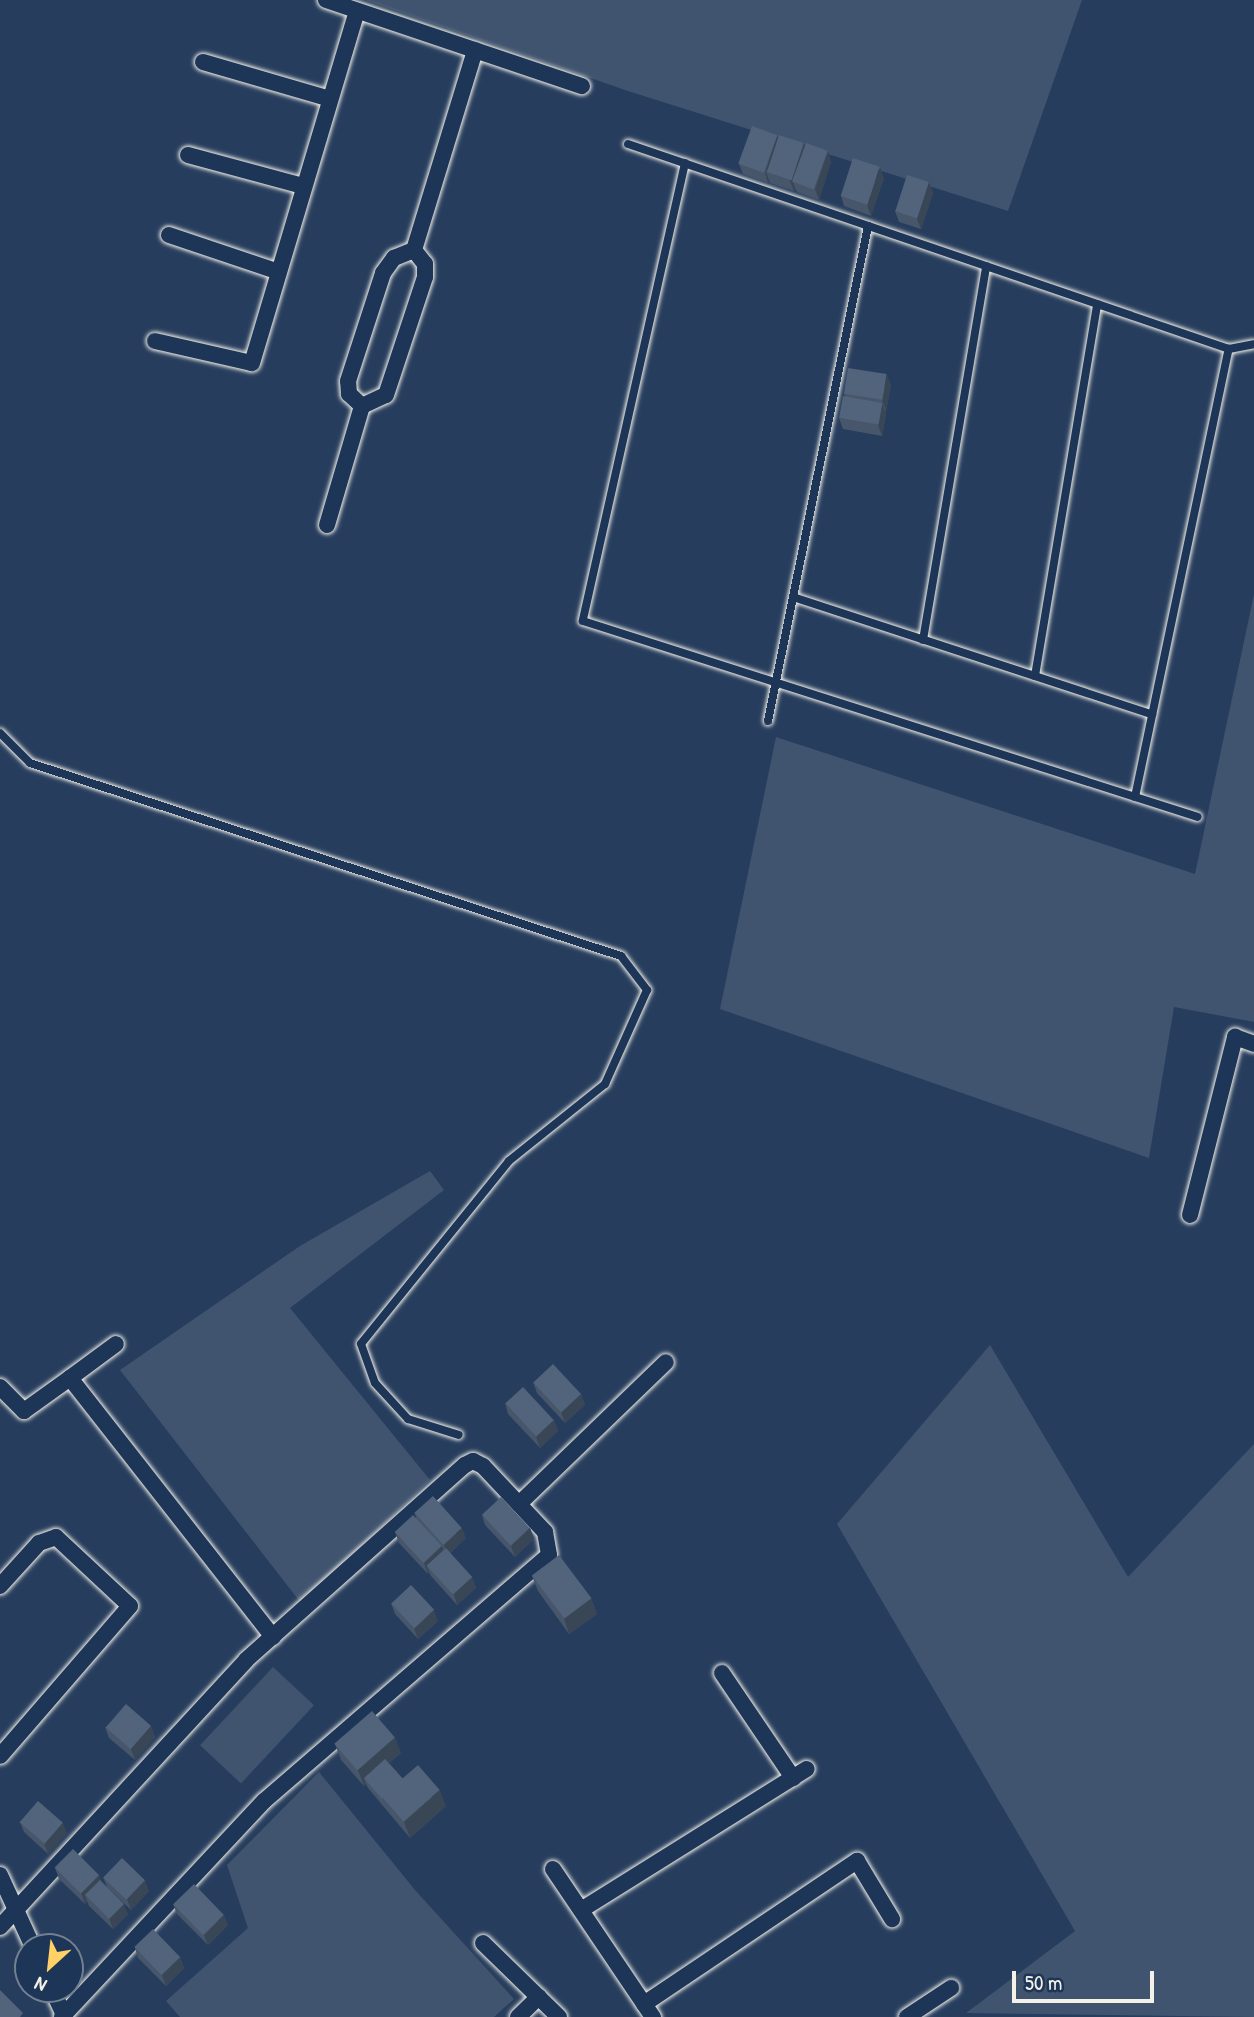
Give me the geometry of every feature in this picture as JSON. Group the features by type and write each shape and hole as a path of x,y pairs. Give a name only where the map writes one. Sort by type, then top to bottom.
{"street":[{"path":"326,0 582,86"},
{"path":"155,341 252,363 276,271 357,11"},
{"path":"414,250 475,50"},
{"path":"203,62 330,99"},
{"path":"188,155 303,186"},
{"path":"169,235 276,271"},
{"path":"362,405 349,394 348,381 383,273 394,258 414,250"},
{"path":"362,405 386,395 425,277 425,264 414,250"},
{"path":"327,525 362,405"},
{"path":"1190,1215 1235,1037 1254,1044"},
{"path":"0,1387 24,1411 116,1344"},
{"path":"519,1504 666,1362"},
{"path":"70,1378 273,1637"},
{"path":"0,1927 273,1637 465,1465 473,1461 483,1466 545,1532 548,1555 264,1801 64,2016"},
{"path":"0,1586 39,1543 56,1537 130,1606 0,1756"},
{"path":"581,1910 800,1774 722,1673"},
{"path":"553,1869 648,2010 857,1861 892,1919"},
{"path":"0,1875 27,1933"},
{"path":"482,1943 559,2017"},
{"path":"907,2017 951,1988"},
{"path":"518,2017 538,1997"}],"lane":[{"path":"628,144 1229,349 1254,344"},
{"path":"685,163 583,621 1198,817"},
{"path":"768,721 868,226"},
{"path":"923,640 986,266"},
{"path":"1035,676 1097,304"},
{"path":"1135,797 1229,349"},
{"path":"793,597 1152,714"},
{"path":"0,733 30,763 621,956 647,990 606,1084 509,1161 361,1344 375,1383 408,1419 459,1435"}],"shaded area":[{"path":"365,0 1082,0 1008,211 628,91"},
{"path":"1254,594 1254,1022 1174,1007 1149,1158 720,1009 776,737 1195,874"},
{"path":"430,1171 444,1190 290,1308 430,1480 301,1603 120,1370 300,1246"},
{"path":"990,1345 1128,1577 1254,1444 1254,2017 966,2013 1075,1931 837,1524"},
{"path":"273,1667 314,1705 241,1783 200,1745"},
{"path":"319,1772 415,1890 514,1999 494,2017 180,2017 166,2001 248,1928 227,1865"}],"building":[{"path":"752,126 777,135 764,173 738,164"},
{"path":"779,135 804,143 792,180 767,172"},
{"path":"806,143 828,151 814,189 792,182"},
{"path":"853,158 880,167 867,205 841,196"},
{"path":"907,175 929,182 917,218 895,211"},
{"path":"848,368 887,374 882,400 844,394"},
{"path":"843,396 882,403 879,425 839,418"},
{"path":"553,1364 581,1394 561,1412 533,1382"},
{"path":"523,1387 554,1420 536,1436 505,1403"},
{"path":"433,1496 462,1528 443,1545 414,1513"},
{"path":"501,1497 530,1528 511,1545 482,1515"},
{"path":"413,1515 442,1546 423,1563 395,1532"},
{"path":"446,1548 472,1577 453,1594 427,1565"},
{"path":"559,1555 591,1598 564,1619 532,1575"},
{"path":"411,1585 434,1610 414,1628 391,1603"},
{"path":"126,1704 151,1726 131,1749 106,1727"},
{"path":"372,1711 395,1737 357,1770 334,1744"},
{"path":"385,1759 403,1779 382,1799 364,1778"},
{"path":"418,1765 440,1790 403,1821 382,1796"},
{"path":"38,1801 63,1823 45,1844 20,1822"},
{"path":"73,1849 99,1875 81,1894 55,1867"},
{"path":"122,1858 145,1880 126,1900 103,1877"},
{"path":"100,1880 124,1904 109,1919 85,1895"},
{"path":"194,1884 224,1915 203,1935 173,1904"},
{"path":"153,1929 180,1957 161,1975 134,1947"},
{"path":"0,1990 23,2013 20,2017 0,2017"}]}
